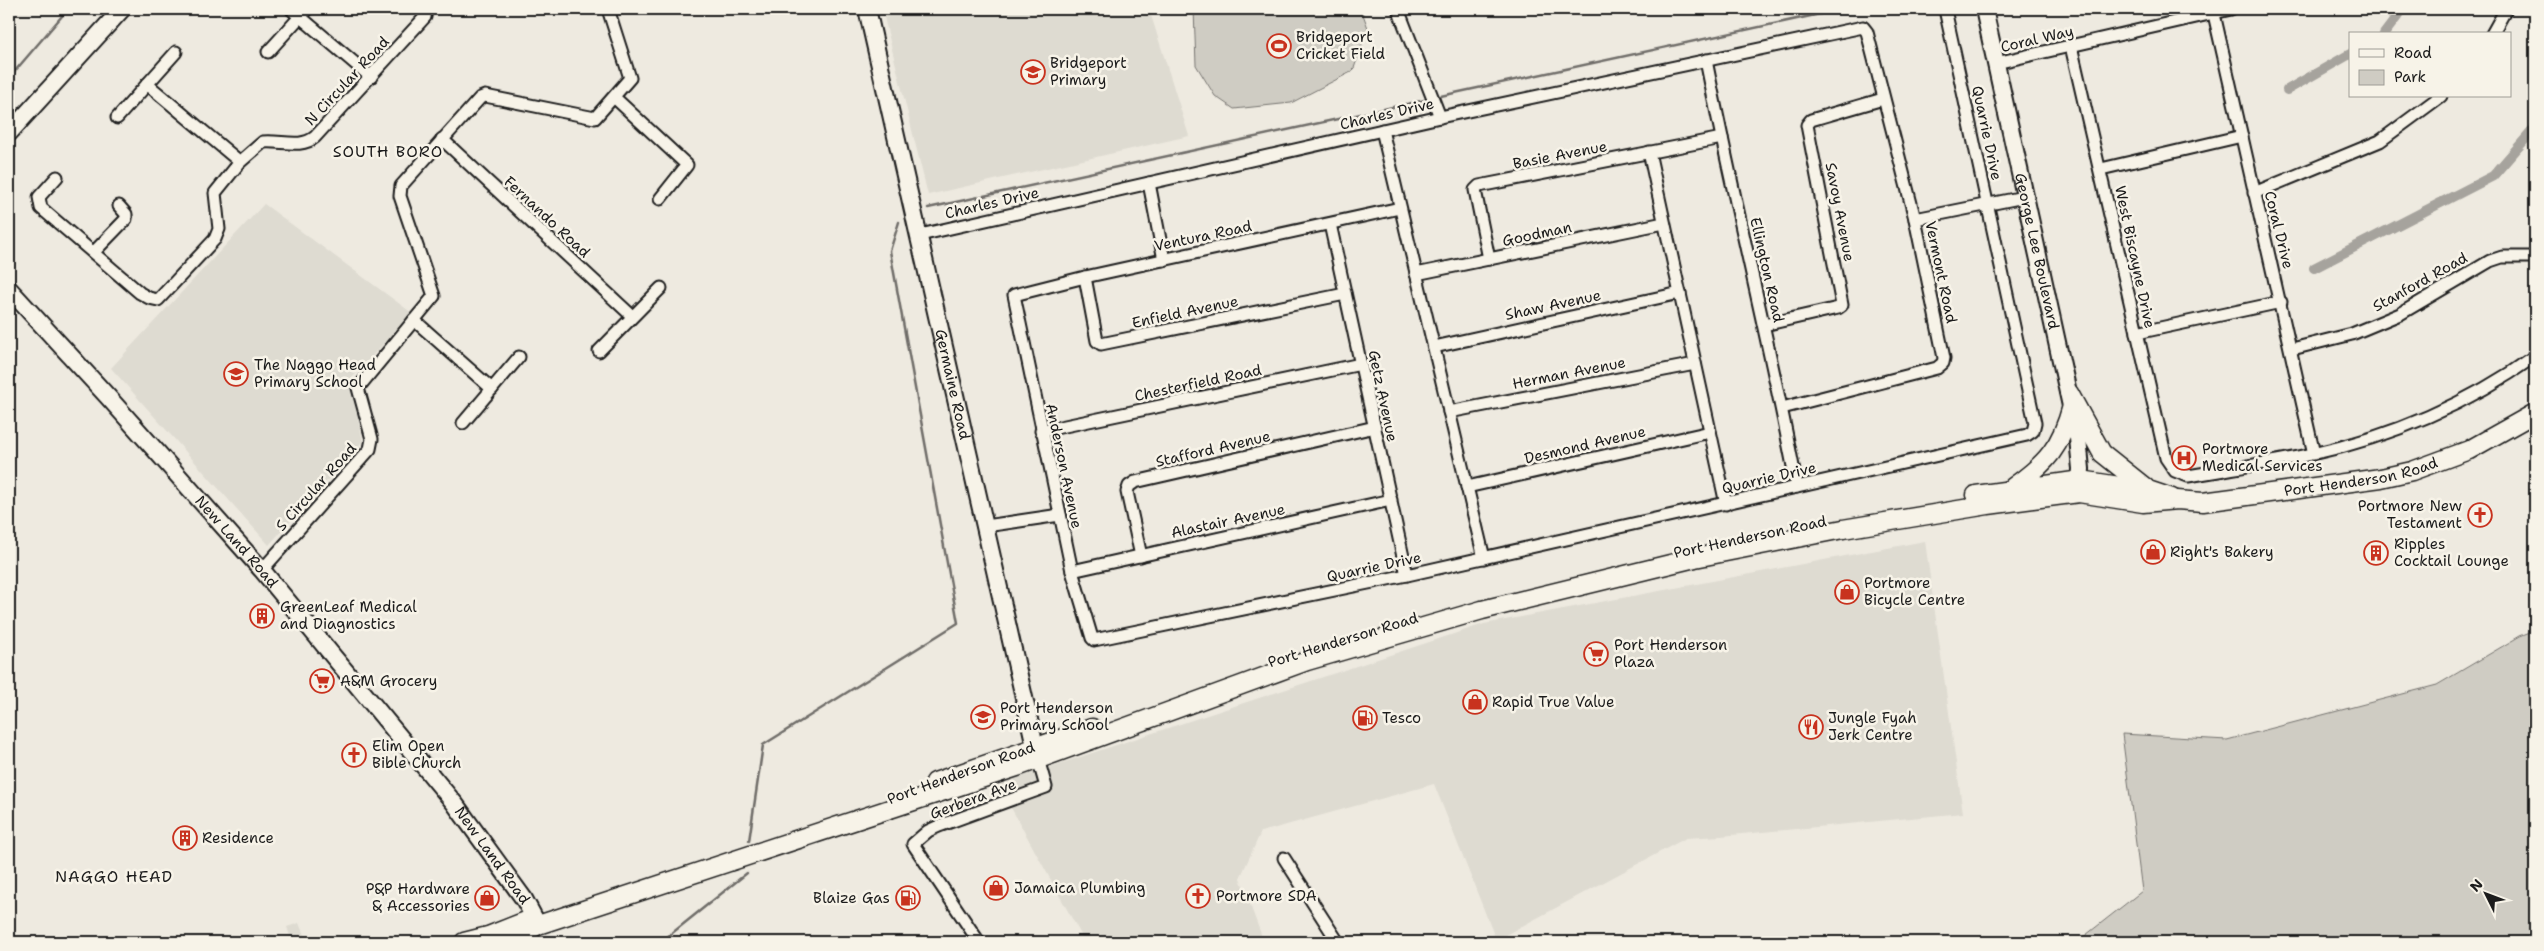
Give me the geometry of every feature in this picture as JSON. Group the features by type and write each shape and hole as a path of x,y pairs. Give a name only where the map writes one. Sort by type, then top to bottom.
{"main road":[{"path":"2010,489 2038,470 2056,449 2065,430 2070,400"},
{"path":"2070,400 2102,453 2130,477 2151,491"},
{"name":"Port Henderson Road","path":"536,921 1307,662 1482,610 1695,558 1843,528 1988,505 2080,487 2143,503 2177,500 2203,502 2381,478 2412,472 2469,450 2535,413"},
{"name":"Port Henderson Road","path":"1037,753 1084,731 1304,650 1381,626 1617,570 1692,546 2010,489 2080,487 2151,491 2177,500"},
{"path":"464,942 536,921"},
{"path":"510,942 536,921"}],"street":[{"path":"9,133 122,9"},
{"path":"291,9 304,13 371,77"},
{"name":"N Circular Road","path":"94,252 140,293 148,298 158,300 216,239 219,229 215,194 240,162 263,142 309,142 371,77 425,16 426,9"},
{"name":"S Circular Road","path":"262,570 370,449 372,439 358,388 432,299 434,292 399,191 401,186 480,98 485,96 590,119 596,118 629,81 631,74 608,9"},
{"name":"Germaine Road","path":"867,9 1037,753"},
{"path":"1398,9 1440,117"},
{"name":"George Lee Boulevard","path":"1984,9 2078,438 2080,487"},
{"name":"Coral Way","path":"1996,63 2231,9"},
{"path":"2493,32 2506,9"},
{"path":"268,52 304,13"},
{"name":"Quarrie Drive","path":"1094,640 1484,558 2027,435 2033,431 2035,423 1946,14"},
{"name":"Coral Drive","path":"2214,14 2254,193 2292,349 2314,454"},
{"name":"Charles Drive","path":"920,235 1440,117 1863,27"},
{"name":"Vermont Road","path":"1782,408 1937,368 1943,363 1944,358 1915,219 1867,32 1863,27"},
{"name":"West Biscayne Drive","path":"2071,46 2169,465 2175,471 2188,476 2314,454"},
{"path":"117,118 176,52"},
{"name":"Ellington Road","path":"1706,60 1782,408 1797,487"},
{"path":"148,84 240,162"},
{"path":"615,98 688,166 660,199"},
{"path":"2254,193 2380,140 2438,98"},
{"name":"Savoy Avenue","path":"1764,324 1838,308 1842,305 1807,125 1810,120 1883,99"},
{"path":"1382,130 1484,558"},
{"path":"2101,169 2242,136"},
{"name":"Basie Avenue","path":"1489,259 1476,188 1722,138"},
{"name":"Fernando Road","path":"442,139 632,316"},
{"path":"1649,152 1726,504"},
{"path":"57,177 40,197 40,204 94,252 126,219 126,214 119,206"},
{"path":"1149,183 1164,260"},
{"path":"1915,219 2024,196"},
{"name":"Ventura Road","path":"1014,295 1085,277 1400,208"},
{"name":"Goodman","path":"1416,274 1664,223"},
{"name":"Getz Avenue","path":"1330,224 1407,575"},
{"name":"Stanford Road","path":"2292,349 2352,334 2400,314 2490,261 2502,257 2535,257"},
{"name":"Enfield Avenue","path":"1085,277 1097,341 1101,344 1345,294"},
{"path":"599,351 660,288"},
{"name":"New Land Road","path":"9,290 109,398 262,570 455,804 524,899 536,921"},
{"name":"Shaw Avenue","path":"1434,347 1680,293"},
{"name":"Anderson Avenue","path":"1014,295 1041,431 1072,571 1094,640"},
{"path":"2137,333 2281,302"},
{"path":"414,320 492,389"},
{"path":"2314,454 2379,435 2445,410 2535,356"},
{"path":"462,423 519,357"},
{"name":"Chesterfield Road","path":"1041,431 1361,364"},
{"name":"Herman Avenue","path":"1449,412 1695,364"},
{"name":"Stafford Avenue","path":"1141,556 1127,492 1129,486 1135,482 1374,426"},
{"name":"Desmond Avenue","path":"1467,487 1710,432"},
{"name":"Alastair Avenue","path":"1072,571 1391,500"},
{"path":"986,526 1060,515"},
{"name":"Gerbera Ave","path":"979,942 913,844 928,831 939,826 1046,787 1037,753"},
{"path":"1284,858 1338,942"}],"shaded area":[{"name":"Bridgeport Primary","path":"882,9 1149,9 1189,136 928,195"},
{"name":"The Naggo Head Primary School","path":"264,204 412,313 350,380 363,441 269,545 111,368"},
{"path":"1925,541 1963,813 1686,838 1496,940 1434,784 1261,832 1240,878 1264,942 1085,942 998,784 1484,624"},
{"path":"299,923 306,940 292,942 287,927"}],"green space":[{"name":"Bridgeport Cricket Field","path":"1194,9 1361,9 1368,28 1353,71 1291,103 1234,109 1215,96 1196,65"},
{"path":"2535,630 2535,942 2077,942 2142,891 2122,734 2227,740 2437,685 2520,636"}],"waterway":[{"path":"9,78 68,9"},
{"path":"1436,97 1843,9"},
{"path":"2386,32 2403,9"},
{"path":"2287,90 2349,55"},
{"path":"928,208 1430,99"},
{"path":"2314,268 2493,176 2535,128"},
{"path":"749,841 763,745 958,623 890,251 899,222"},
{"path":"661,942 747,873"}],"place":[{"name":"Bridgeport Cricket Field","path":"1279,46"},
{"name":"Bridgeport Primary","path":"1033,72"},
{"name":"The Naggo Head Primary School","path":"236,374"},
{"name":"Portmore Medical Services","path":"2184,458"},
{"name":"Portmore New Testament","path":"2480,515"},
{"name":"Right's Bakery","path":"2153,552"},
{"name":"Ripples Cocktail Lounge","path":"2376,553"},
{"name":"Portmore Bicycle Centre","path":"1847,592"},
{"name":"GreenLeaf Medical and Diagnostics","path":"262,616"},
{"name":"Port Henderson Plaza","path":"1596,654"},
{"name":"A&M Grocery","path":"322,681"},
{"name":"Rapid True Value","path":"1475,702"},
{"name":"Port Henderson Primary School","path":"983,717"},
{"name":"Tesco","path":"1365,718"},
{"name":"Jungle Fyah Jerk Centre","path":"1811,727"},
{"name":"Elim Open Bible Church","path":"354,755"},
{"name":"Residence","path":"185,838"},
{"name":"Jamaica Plumbing","path":"996,888"},
{"name":"Portmore SDA","path":"1198,896"},
{"name":"P&P Hardware & Accessories","path":"487,898"},
{"name":"Blaize Gas","path":"908,898"}],"district":[{"name":"SOUTH BORO","path":"388,151"},
{"name":"NAGGO HEAD","path":"114,876"}]}
